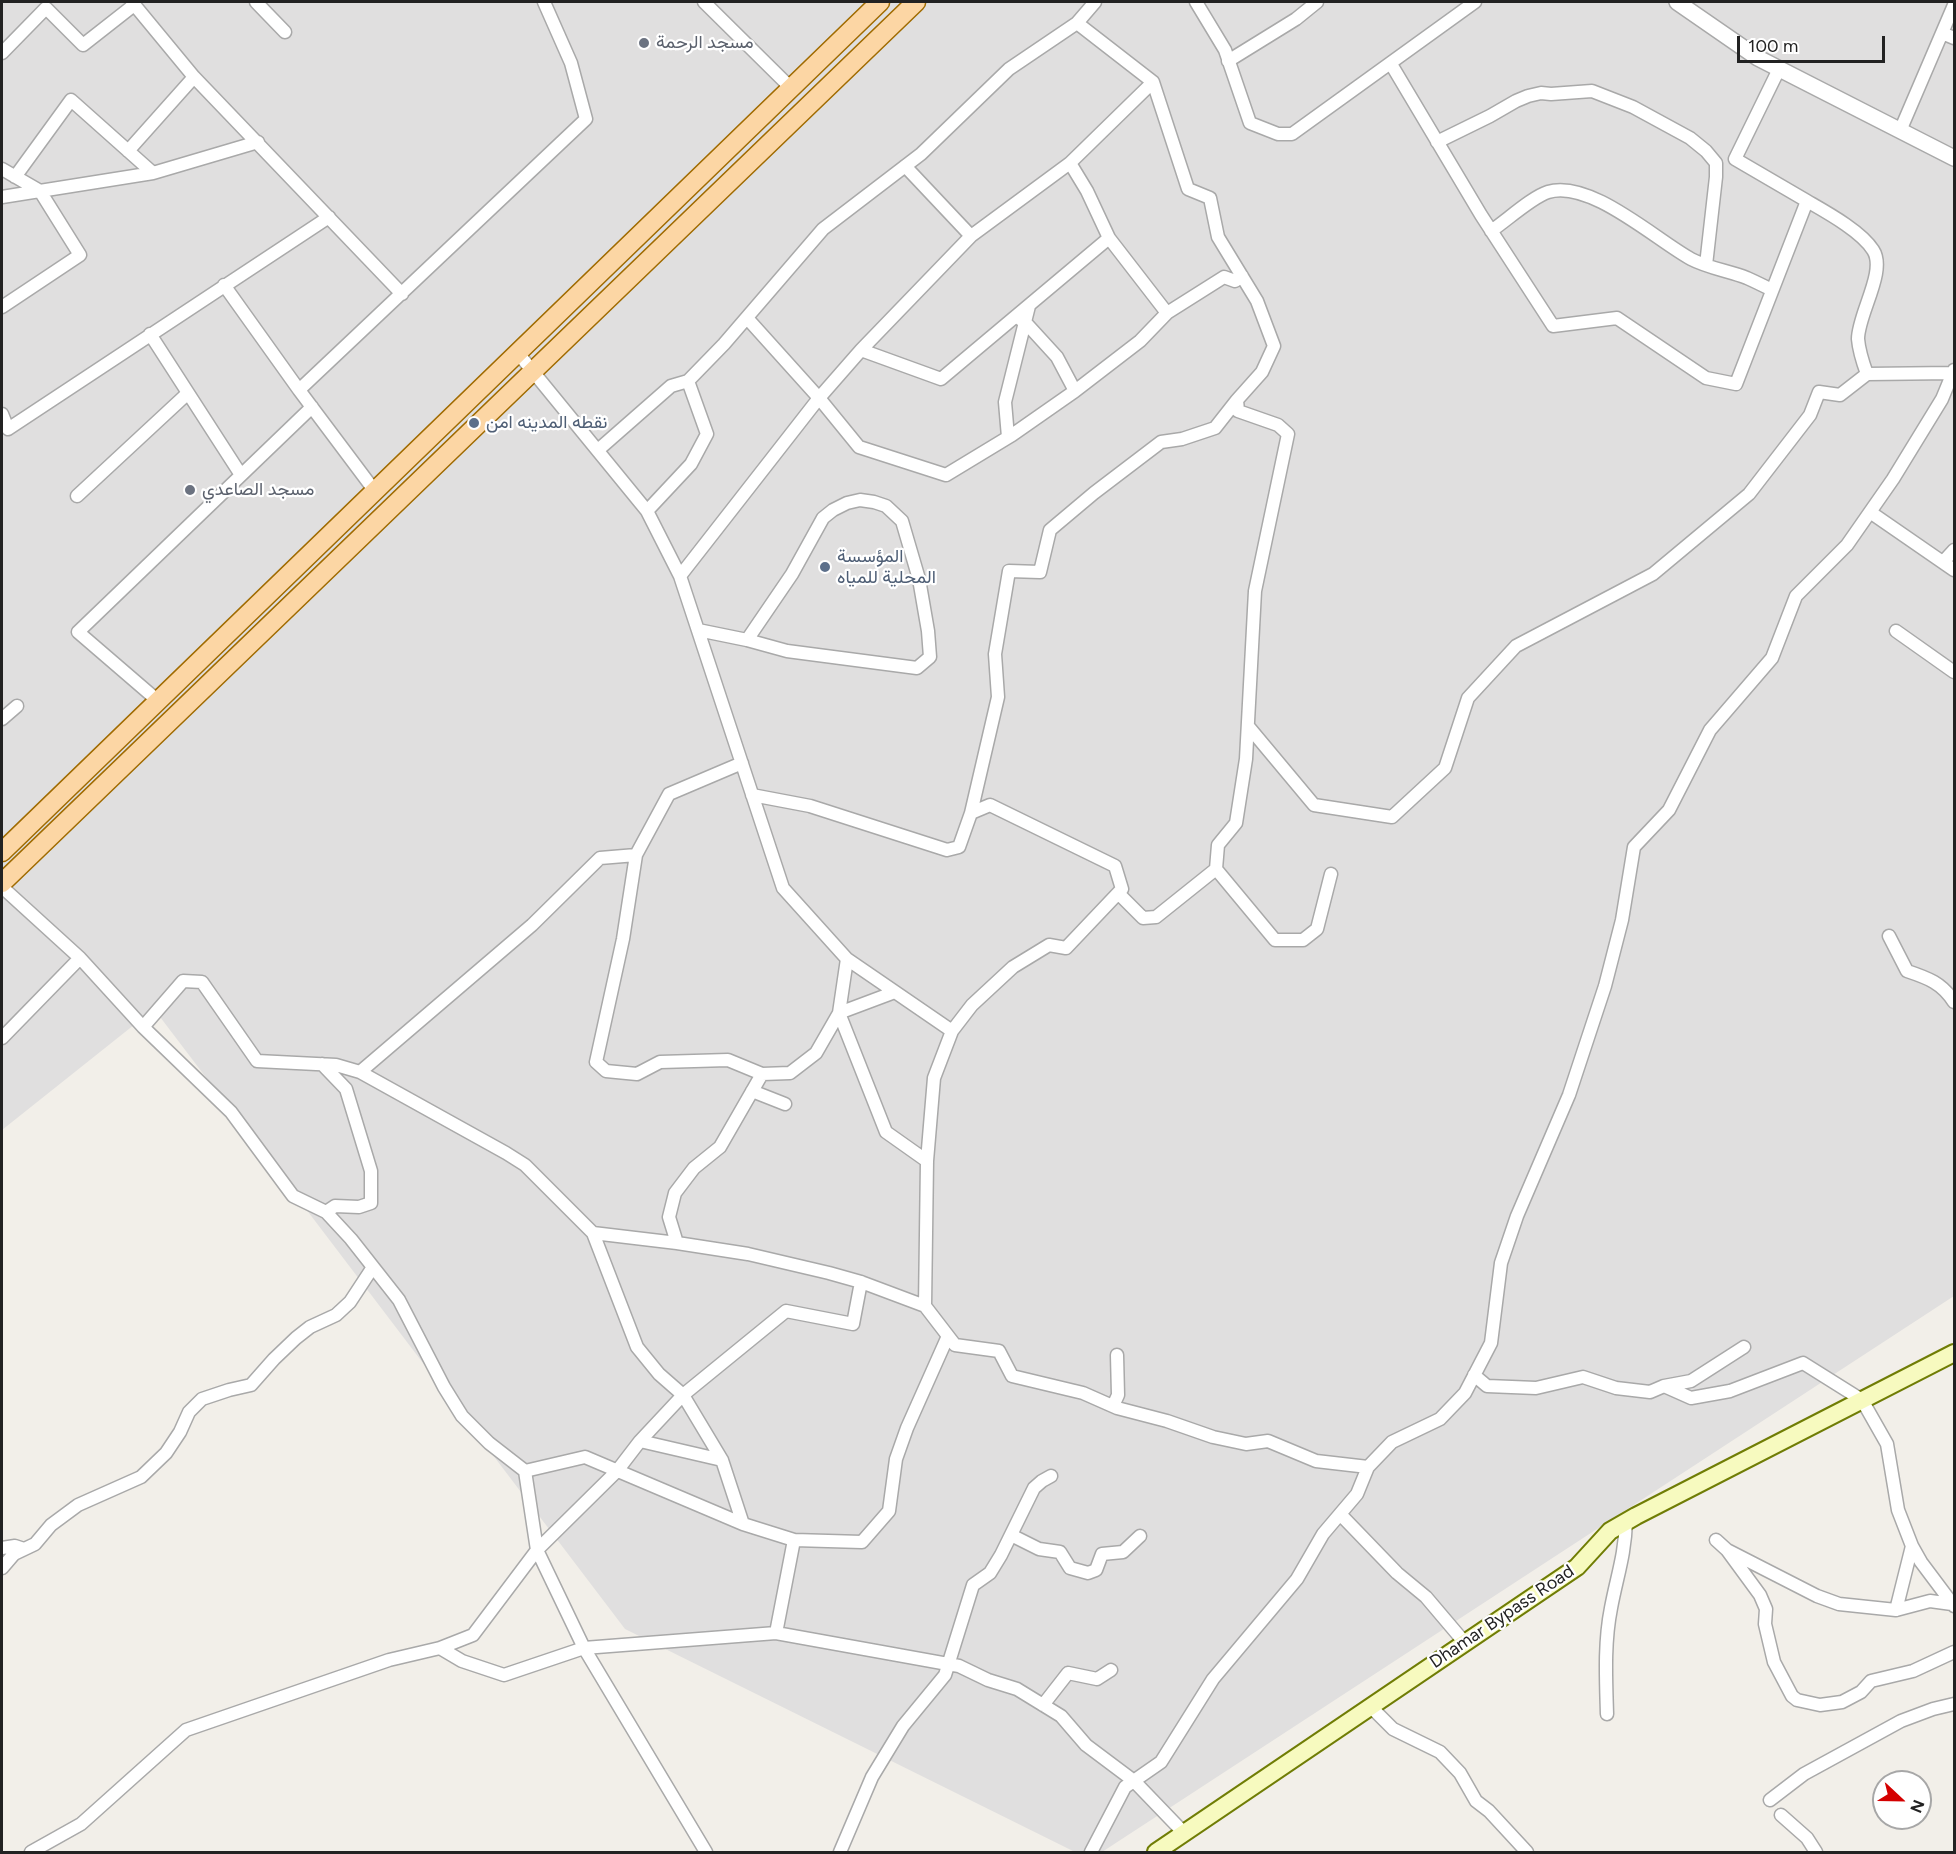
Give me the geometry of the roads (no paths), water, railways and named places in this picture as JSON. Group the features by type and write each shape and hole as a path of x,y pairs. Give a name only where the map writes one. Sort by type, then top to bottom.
{"main road":[{"path":"2,852 427,438 880,2"},
{"path":"2,885 915,2"},
{"path":"865,16 878,38"},
{"path":"765,113 780,134"},
{"path":"427,438 444,457"},
{"name":"Dhamar Bypass Road","path":"1156,1852 1576,1567 1610,1531 1954,1353"}],"street":[{"path":"256,2 285,32"},
{"path":"299,390 586,119 571,63 544,2"},
{"path":"704,2 791,88"},
{"path":"598,450 671,386 688,381 724,345 823,229 921,154 1010,69 1077,23 1095,2"},
{"path":"1196,2 1225,50 1250,123 1278,134 1292,134 1475,2"},
{"path":"1228,62 1296,19 1317,2"},
{"path":"1677,2 1758,58 1954,158"},
{"path":"2,53 46,8 83,45 133,3 194,78 402,294"},
{"path":"1900,131 1954,5"},
{"path":"752,795 810,806 947,850 959,847 971,813 998,697 996,654 1009,571 1040,572 1050,530 1161,442 1182,439 1215,428 1262,372 1274,346 1257,301 1218,237 1210,198 1188,189 1153,82 1077,23"},
{"path":"1942,33 1954,38"},
{"path":"1391,64 1491,231 1553,326 1617,318 1706,378 1736,384 1807,201"},
{"path":"1779,69 1735,159 1834,217 1875,252 1877,267 1858,338 1867,374"},
{"path":"128,151 194,78"},
{"path":"680,576 819,398 861,350 971,237 1070,163 1153,82"},
{"path":"1437,142 1516,101 1541,93 1592,91 1633,107 1690,138 1716,163 1706,265"},
{"path":"15,177 71,100 153,172"},
{"path":"2,197 153,172 258,142"},
{"path":"1070,163 1087,191 1109,238 1167,313"},
{"path":"904,166 971,237"},
{"path":"2,169 40,191 80,255 2,307"},
{"path":"1491,231 1531,201 1548,192 1566,191 1587,196 1626,215 1690,259 1772,290"},
{"path":"2,414 8,429 329,217"},
{"path":"861,350 941,379 1020,320 1029,306 1109,238"},
{"path":"747,318 819,398 859,447 946,475 1008,437 1075,391 1140,340 1167,313 1224,277 1235,281 1242,276"},
{"path":"224,285 374,490"},
{"path":"1020,320 1057,357 1075,391"},
{"path":"1008,437 1005,402 1020,320"},
{"path":"150,334 241,475"},
{"path":"517,352 647,511 680,576 783,888 847,959 952,1031"},
{"path":"1091,1852 1125,1787 1161,1762 1213,1679 1297,1579 1323,1534 1357,1494 1368,1467 1392,1442 1440,1419 1465,1393 1491,1343 1501,1263 1517,1216 1569,1095 1605,986 1622,920 1634,847 1669,810 1710,730 1772,658 1796,596 1847,545 1893,479 1942,399 1954,371 1867,374 1840,395 1819,392 1810,416 1749,494 1653,574 1516,646 1468,698 1445,768 1392,817 1314,805 1248,726"},
{"path":"647,511 691,464 707,434 688,381"},
{"path":"77,496 188,393"},
{"path":"1237,400 1238,411 1278,425 1288,434 1256,591 1246,759 1236,823 1218,844 1216,869 1275,940 1303,940 1317,929 1330,874"},
{"path":"157,700 78,632 312,407"},
{"path":"698,630 788,651 917,668 930,657 928,631 919,579 902,521 885,506 874,502 860,500 833,510 823,518 792,574 747,640"},
{"path":"1870,512 1954,570"},
{"path":"1943,562 1954,550"},
{"path":"1896,631 1952,667"},
{"path":"2,719 17,706"},
{"path":"742,763 669,794 636,855 623,939 596,1062 606,1071 637,1074 660,1062 728,1060 762,1074 790,1073 816,1053 839,1013 847,959"},
{"path":"925,1306 927,1161 934,1078 952,1031 972,1005 1013,967 1048,945 1066,948 1122,889 1115,866 990,805 971,813"},
{"path":"360,1072 532,925 600,858 636,855"},
{"path":"1119,893 1143,918 1156,917 1216,869"},
{"path":"2,885 80,958 143,1027 231,1112 293,1196 326,1212 399,1300 444,1387 462,1416 489,1443 525,1471 537,1550 584,1648 706,1852"},
{"path":"1889,936 1907,971 1930,978 1950,995 1954,1002"},
{"path":"2,1038 80,958"},
{"path":"143,1027 183,981 202,982 257,1061 336,1065 360,1072 525,1165 593,1233 637,1347 659,1374 683,1395 722,1460 743,1524"},
{"path":"839,1013 895,992"},
{"path":"839,1013 886,1132 927,1161"},
{"path":"322,1064 346,1089 371,1172 371,1203 359,1207 335,1206 326,1212"},
{"path":"677,1243 669,1216 675,1193 694,1168 720,1147 762,1074"},
{"path":"752,1091 784,1104"},
{"path":"593,1233 748,1254 861,1282 925,1306 955,1345 999,1351 1012,1376 1083,1393 1113,1406 1167,1420 1213,1437 1246,1444 1268,1441 1316,1461 1368,1467"},
{"path":"2,1568 14,1554 35,1544 51,1526 78,1505 141,1477 166,1453 180,1432 189,1412 202,1399 250,1385 296,1338 310,1327 336,1315 350,1302 373,1267"},
{"path":"31,1852 81,1824 186,1730 389,1660 440,1648 473,1635 537,1550 617,1471 640,1441 683,1395 786,1311 853,1324 861,1282"},
{"path":"525,1471 585,1457 743,1524 794,1540 862,1542 889,1511 896,1459 907,1428 948,1336"},
{"path":"1474,1375 1487,1386 1536,1388 1582,1377 1616,1388 1650,1392 1664,1386 1692,1381 1744,1347"},
{"path":"1113,1406 1118,1395 1117,1355"},
{"path":"1664,1386 1691,1398 1730,1391 1803,1363 1862,1400 1887,1444 1898,1510 1912,1546 1953,1605"},
{"path":"640,1441 722,1460"},
{"path":"840,1852 872,1777 903,1726 945,1675 950,1665 973,1586 990,1573 1034,1488 1051,1476"},
{"path":"1340,1514 1397,1573 1426,1597 1465,1643"},
{"path":"1607,1714 1605,1661 1611,1609 1626,1546 1626,1521"},
{"path":"1011,1535 1039,1549 1060,1552 1068,1566 1088,1573 1096,1570 1102,1554 1123,1552 1140,1536"},
{"path":"776,1633 794,1540"},
{"path":"1716,1540 1727,1550 1760,1595 1766,1609 1765,1624 1774,1662 1792,1696 1797,1700 1820,1705 1842,1702 1861,1692 1871,1682 1913,1671 1954,1652"},
{"path":"2,1548 15,1546 24,1549"},
{"path":"1896,1610 1912,1546"},
{"path":"1727,1550 1817,1596 1839,1604 1896,1610 1930,1601 1953,1605"},
{"path":"440,1648 462,1661 504,1675 584,1648 776,1633 958,1666 988,1680 1017,1689 1061,1716 1086,1745 1134,1781 1184,1833"},
{"path":"1043,1705 1068,1673 1097,1679 1111,1670"},
{"path":"1770,1800 1804,1774 1901,1721 1954,1704"},
{"path":"1371,1707 1393,1730 1440,1752 1460,1773 1476,1801 1489,1811 1527,1852"},
{"path":"1781,1815 1807,1838 1816,1852"}],"place":[{"name":"مسجد الرحمة","path":"644,43"},
{"name":"نقطه المدينه امن","path":"474,423"},
{"name":"مسجد الصاعدي","path":"190,490"},
{"name":"المؤسسة المحلية للمياه","path":"825,567"}]}
